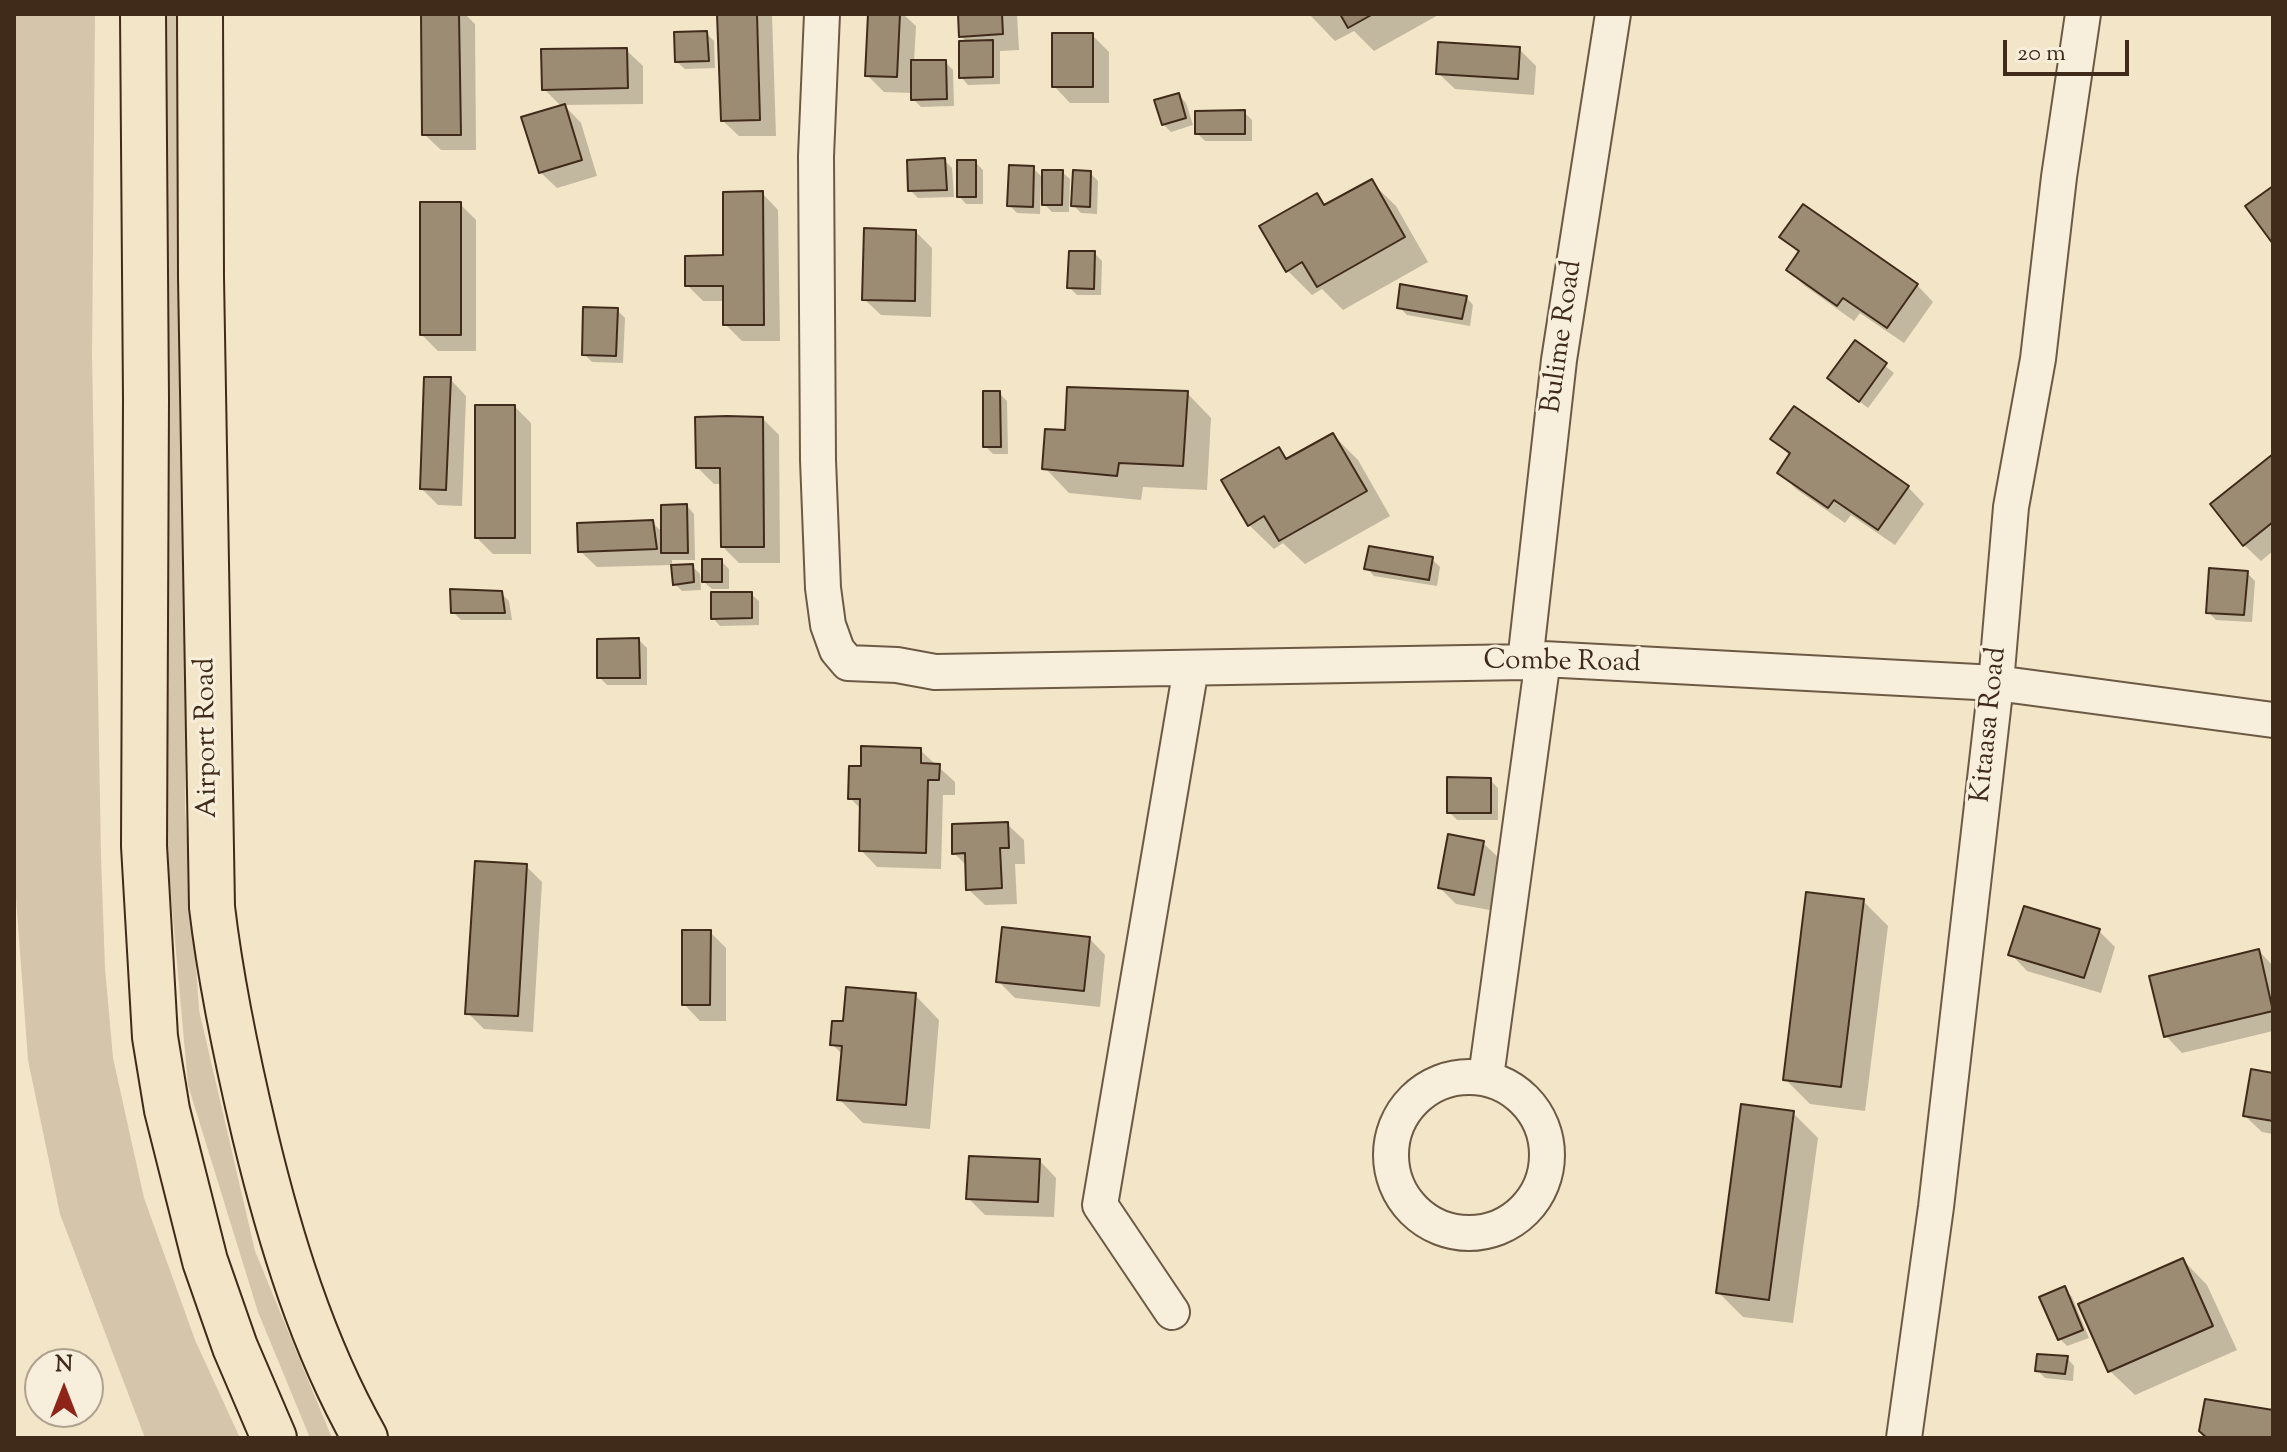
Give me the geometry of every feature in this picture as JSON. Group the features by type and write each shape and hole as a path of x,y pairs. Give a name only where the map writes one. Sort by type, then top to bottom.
{"highway":[{"path":"143,14 146,400 144,846 155,1037 167,1110 205,1261 235,1347 274,1438"},
{"name":"Airport Road","path":"200,14 201,277 212,907 220,976 234,1047 270,1195 301,1294 365,1438"}],"street":[{"name":"Combe Road","path":"822,14 816,156 817,388 822,560 828,625 837,650 848,663 897,665 935,672 1534,660 1996,683 2273,720"},
{"name":"Bulime Road","path":"1486,1077 1534,660 1559,360 1613,14"},
{"name":"Kitaasa Road","path":"1904,1438 1936,1207 1996,683 2011,507 2038,359 2059,177 2083,14"},
{"path":"1172,1312 1100,1205 1191,668"},
{"path":"1486,1077 1521,1094 1543,1126 1548,1165 1536,1198 1510,1223 1476,1234 1441,1229 1409,1207 1391,1172 1393,1132 1412,1099 1446,1079 1486,1077"}],"shaded area":[{"path":"14,14 95,14 92,356 101,857 105,968 113,1058 144,1198 195,1340 240,1438 145,1438 60,1214 28,1060 14,871"},
{"path":"162,14 190,14 185,809 199,1010 255,1251 332,1438 310,1438 258,1312 188,1085 165,829"}],"building":[{"path":"421,14 459,14 461,135 422,135"},
{"path":"717,14 757,14 760,120 721,121"},
{"path":"868,14 900,14 897,77 865,76"},
{"path":"958,14 1002,14 1003,34 959,37"},
{"path":"1340,14 1373,14 1348,28"},
{"path":"707,31 709,61 675,62 674,32"},
{"path":"1052,33 1093,33 1093,87 1052,87"},
{"path":"993,40 993,77 959,78 959,41"},
{"path":"1438,42 1520,47 1518,79 1436,74"},
{"path":"627,48 628,88 542,90 541,49"},
{"path":"911,60 946,60 947,99 911,100"},
{"path":"1179,93 1186,118 1162,125 1154,100"},
{"path":"565,104 582,160 539,173 521,117"},
{"path":"1245,110 1245,134 1195,134 1195,111"},
{"path":"945,158 947,190 908,191 907,160"},
{"path":"957,160 976,160 976,197 957,197"},
{"path":"1009,165 1034,166 1033,207 1007,206"},
{"path":"1042,170 1063,170 1062,205 1042,205"},
{"path":"1073,170 1091,171 1090,207 1071,206"},
{"path":"1372,179 1405,237 1317,287 1302,262 1286,272 1259,226 1317,193 1324,205"},
{"path":"2273,186 2273,244 2245,206"},
{"path":"763,191 764,325 723,325 723,286 685,286 685,256 723,255 723,192"},
{"path":"420,202 461,202 461,335 420,335"},
{"path":"1803,204 1918,284 1887,328 1843,298 1837,306 1786,270 1799,251 1779,237"},
{"path":"864,228 916,230 915,301 862,300"},
{"path":"1069,251 1095,251 1094,289 1067,288"},
{"path":"1400,284 1467,296 1462,319 1397,308"},
{"path":"583,307 618,308 616,356 582,355"},
{"path":"1855,340 1887,363 1859,402 1827,378"},
{"path":"424,377 451,377 446,490 420,489"},
{"path":"1067,387 1188,391 1183,466 1119,463 1117,476 1042,469 1045,429 1065,430"},
{"path":"983,391 1000,391 1001,447 983,447"},
{"path":"475,405 515,405 515,538 475,538"},
{"path":"1794,406 1909,486 1878,530 1834,500 1828,508 1777,473 1790,453 1770,439"},
{"path":"695,417 763,417 764,547 721,547 720,468 696,468"},
{"path":"1333,433 1367,491 1279,541 1264,516 1248,526 1221,480 1279,447 1286,459"},
{"path":"2273,454 2273,522 2243,546 2210,504"},
{"path":"687,504 688,553 661,553 661,505"},
{"path":"653,520 657,549 578,552 577,523"},
{"path":"1369,546 1433,557 1429,580 1364,569"},
{"path":"702,559 722,559 722,582 702,582"},
{"path":"693,564 694,582 673,585 671,565"},
{"path":"2209,568 2248,571 2244,615 2206,613"},
{"path":"450,589 502,591 505,613 451,613"},
{"path":"711,592 752,592 752,618 711,619"},
{"path":"639,638 640,678 597,678 597,639"},
{"path":"861,746 921,748 921,763 940,764 939,780 928,780 926,853 859,851 860,799 848,799 849,766 861,766"},
{"path":"1447,777 1491,778 1491,813 1447,813"},
{"path":"1008,822 1009,848 1000,848 1002,888 966,890 965,853 952,854 952,824"},
{"path":"1448,834 1484,841 1474,895 1438,888"},
{"path":"475,861 527,864 518,1016 465,1014"},
{"path":"1806,892 1864,899 1841,1087 1783,1080"},
{"path":"2024,906 2100,929 2084,978 2008,955"},
{"path":"1002,927 1090,937 1084,991 996,982"},
{"path":"682,930 711,930 710,1005 682,1005"},
{"path":"2259,949 2273,1011 2164,1037 2149,976"},
{"path":"846,987 916,993 906,1105 837,1100 842,1046 830,1045 832,1021 843,1021"},
{"path":"2251,1069 2273,1073 2273,1121 2243,1116"},
{"path":"1741,1104 1794,1111 1769,1300 1716,1293"},
{"path":"969,1156 1040,1159 1038,1202 966,1199"},
{"path":"2183,1258 2213,1326 2108,1372 2078,1304"},
{"path":"2065,1286 2083,1330 2058,1340 2039,1297"},
{"path":"2037,1354 2068,1356 2065,1374 2035,1371"},
{"path":"2205,1399 2273,1410 2273,1438 2207,1438 2199,1431"}]}
